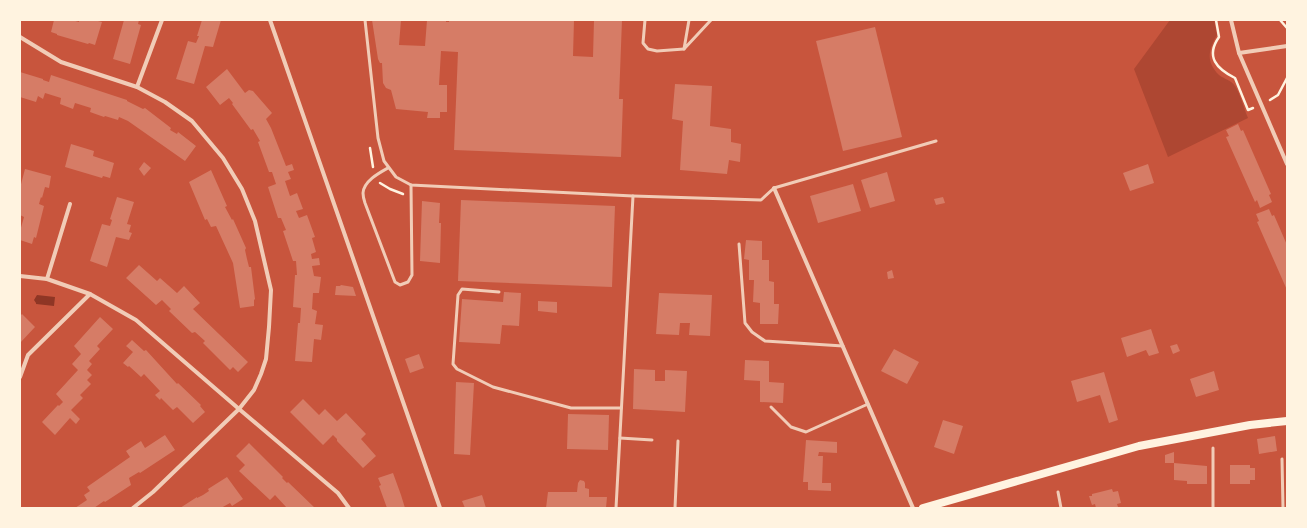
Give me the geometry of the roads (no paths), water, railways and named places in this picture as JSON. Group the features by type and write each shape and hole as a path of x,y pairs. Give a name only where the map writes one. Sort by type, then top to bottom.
{"main road":[{"path":"923,508 1139,446 1250,425 1287,421"}],"street":[{"path":"137,87 162,20"},
{"path":"270,20 440,508"},
{"path":"1231,20 1239,53 1287,164"},
{"path":"20,37 61,62 137,87 165,102 192,121 223,158 242,189 255,221 271,290 266,359 261,374 254,390 239,410 153,492 133,508"},
{"path":"1239,53 1287,46"},
{"path":"774,188 913,508"},
{"path":"47,279 70,204"},
{"path":"20,276 47,279 90,294 136,320 239,410 338,493 349,508"},
{"path":"20,377 28,355 90,294"}],"lane":[{"path":"365,20 378,138 384,161 396,177 411,186 760,200 774,188 936,141"},
{"path":"645,20 643,43 648,48 657,51 684,49 711,20"},
{"path":"684,49 689,20"},
{"path":"388,168 366,185 363,192 365,203 395,282 400,285 408,282 412,275 411,186"},
{"path":"616,508 632,196"},
{"path":"739,244 746,322 752,332 765,341 843,346"},
{"path":"499,292 462,289 458,295 453,364 457,369 493,387 571,408 621,408"},
{"path":"771,407 791,427 806,432 868,404"},
{"path":"620,438 652,440"},
{"path":"676,508 678,441"},
{"path":"1213,448 1213,508"},
{"path":"1282,459 1283,508"},
{"path":"1058,492 1061,508"}]}
